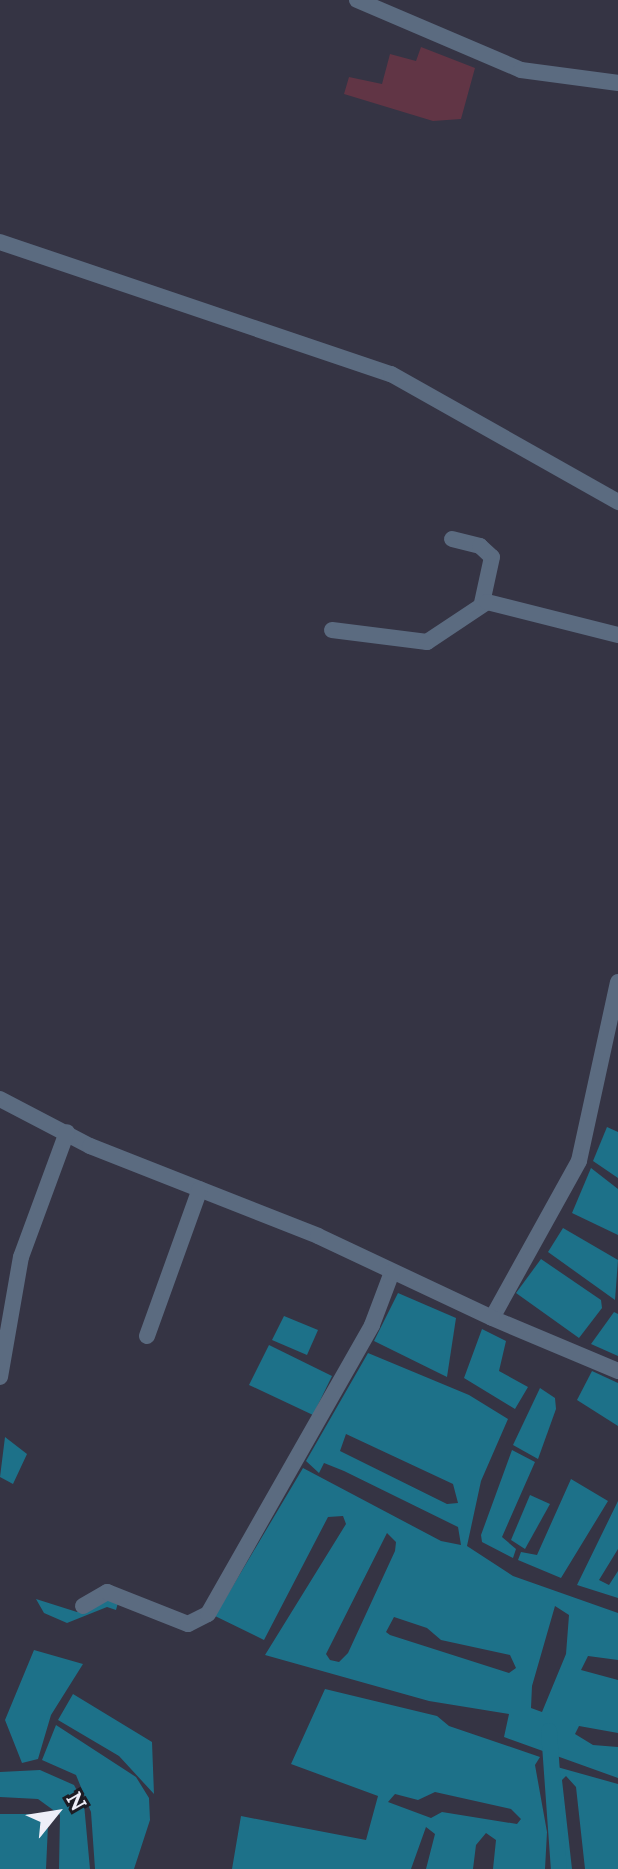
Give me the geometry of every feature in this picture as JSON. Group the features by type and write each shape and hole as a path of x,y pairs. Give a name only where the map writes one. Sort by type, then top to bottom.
{"street":[{"path":"357,0 521,70 618,83"},
{"path":"0,242 391,374 618,502"},
{"path":"332,630 427,642 482,603 492,557 480,546 452,539"},
{"path":"482,603 618,635"},
{"path":"492,1318 579,1161 618,982"},
{"path":"0,1099 67,1132 618,1371"},
{"path":"0,1377 21,1257 67,1132"},
{"path":"147,1336 200,1189"},
{"path":"83,1606 107,1592 188,1624 208,1614 372,1325 392,1272"}],"shaded area":[{"path":"421,47 475,68 461,119 433,121 344,94 349,77 382,84 390,54 416,61"}],"water":[{"path":"607,1127 618,1132 618,1178 593,1161"},
{"path":"591,1168 618,1189 618,1235 572,1213"},
{"path":"563,1228 618,1260 615,1300 548,1252"},
{"path":"541,1259 601,1300 602,1308 579,1338 516,1293"},
{"path":"398,1293 456,1318 447,1377 374,1341"},
{"path":"614,1312 618,1314 618,1356 591,1344"},
{"path":"284,1316 318,1330 307,1355 272,1340"},
{"path":"482,1329 506,1341 499,1371 528,1387 515,1409 464,1378"},
{"path":"269,1345 332,1376 313,1415 249,1385"},
{"path":"368,1353 469,1395 508,1419 481,1481 467,1546 513,1576 618,1613 618,1660 588,1656 581,1670 618,1680 618,1733 579,1726 575,1734 593,1745 618,1747 618,1778 504,1737 509,1714 429,1701 265,1655 346,1524 343,1516 328,1517 264,1640 215,1616 303,1468 441,1541 461,1545 458,1527 344,1471 324,1463 319,1473 306,1461","holes":["346,1434 453,1484 458,1503 447,1504 340,1451","387,1533 396,1542 395,1551 348,1653 339,1662 330,1660 326,1654","555,1606 569,1615 566,1654 542,1712 531,1708 532,1686","394,1617 427,1628 441,1640 510,1655 516,1668 509,1673 386,1632"]},
{"path":"592,1371 618,1383 618,1426 577,1400"},
{"path":"540,1388 555,1398 556,1409 538,1459 513,1445"},
{"path":"5,1437 27,1454 13,1484 0,1477"},
{"path":"512,1450 535,1462 502,1537 516,1549 513,1558 482,1542 481,1535"},
{"path":"571,1479 608,1501 561,1578 518,1560 521,1552 537,1555"},
{"path":"530,1495 550,1504 525,1549 511,1540"},
{"path":"618,1501 618,1549 599,1580 609,1585 618,1571 618,1598 577,1585"},
{"path":"106,1596 119,1599 116,1610 107,1607 67,1623 44,1613 36,1599 77,1612"},
{"path":"34,1650 83,1664 51,1715 38,1759 22,1763 5,1720"},
{"path":"325,1689 437,1716 449,1726 540,1757 535,1765 547,1832 545,1869 493,1869 496,1840 486,1833 476,1845 473,1869 426,1869 435,1834 426,1827 411,1869 232,1869 241,1816 366,1840 378,1796 291,1764","holes":["435,1792 511,1809 521,1819 517,1824 442,1812 431,1818 388,1802 395,1794 418,1800"]},
{"path":"73,1694 152,1742 154,1794 119,1756 58,1720"},
{"path":"56,1725 136,1777 149,1798 150,1820 134,1869 95,1869 91,1812 76,1775 42,1760"},
{"path":"550,1765 618,1784 618,1869 585,1869 576,1787 566,1776 562,1780 572,1869 561,1869"},
{"path":"40,1770 74,1785 84,1804 90,1869 59,1869 60,1815 38,1799 0,1797 0,1772"},
{"path":"0,1814 39,1814 48,1825 46,1869 0,1869"}],"waterway":[{"path":"549,1731 559,1869"}]}
